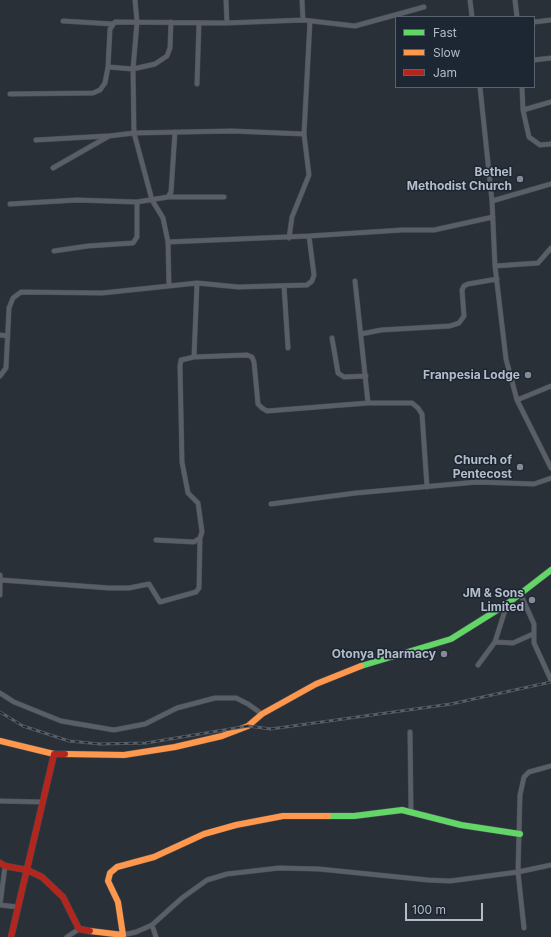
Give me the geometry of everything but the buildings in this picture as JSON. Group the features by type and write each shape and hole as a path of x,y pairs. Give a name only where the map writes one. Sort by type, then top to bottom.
{"main road":[{"path":"0,740 54,754 124,755 175,747 222,736 248,726 262,714 316,684 354,668 406,654 450,639 507,604 520,592 551,570"},
{"path":"11,937 54,754"},
{"path":"3,865 27,870 42,877 63,897 79,928 123,935 118,902 108,881 110,873 117,867 154,857 204,834 236,825 274,818 354,816 391,811 411,811 461,825 520,834"}],"street":[{"path":"135,0 137,22 133,69 134,133 152,200 163,218 168,242 169,286"},
{"path":"226,0 227,23"},
{"path":"302,0 303,20"},
{"path":"470,0 472,16"},
{"path":"515,0 516,16"},
{"path":"63,21 113,24 137,22 227,23 303,20 355,26 424,7"},
{"path":"535,22 551,20"},
{"path":"290,238 292,217 308,175 304,134 310,21"},
{"path":"108,67 133,69 155,64 167,56 170,48 171,22"},
{"path":"197,84 199,22"},
{"path":"10,94 94,93 100,90 105,83 108,67 110,29 113,24"},
{"path":"535,60 551,58"},
{"path":"480,88 492,201 495,266 506,359 517,400 551,468"},
{"path":"522,88 523,110 529,137 540,145 551,144"},
{"path":"523,110 551,102"},
{"path":"36,140 109,136 134,133 256,130 304,134"},
{"path":"168,197 171,192 174,132"},
{"path":"53,168 109,136"},
{"path":"492,201 551,184"},
{"path":"10,204 78,200 137,202 168,197 224,197"},
{"path":"54,251 88,246 133,243 136,237 137,202"},
{"path":"168,242 290,238 402,230 434,230 493,217"},
{"path":"0,376 6,368 9,308 13,298 20,292 102,293 197,283 238,287 307,284 312,281 314,275 309,236"},
{"path":"495,266 538,263 551,248"},
{"path":"361,334 381,330 450,326 459,323 464,316 462,290 464,286 497,279"},
{"path":"355,281 368,403"},
{"path":"194,357 197,283"},
{"path":"284,286 288,348"},
{"path":"0,335 8,336"},
{"path":"332,338 338,373 344,377 366,376"},
{"path":"0,596 1,578 109,588 129,588 148,584 160,602 196,592 200,588 200,538 202,532 198,504 188,493 182,462 180,366 182,360 194,357 247,355 252,357 254,362 258,404 267,411 368,403 412,403 422,414 427,487"},
{"path":"517,400 551,386"},
{"path":"271,504 356,493 477,482 534,484 551,478"},
{"path":"156,540 194,542 200,538"},
{"path":"520,592 534,624 534,644 551,680"},
{"path":"478,665 495,642 507,604"},
{"path":"495,642 513,642 533,634"},
{"path":"0,693 14,702 61,721 114,730 145,724 177,708 215,698 236,698 262,714"},
{"path":"410,732 411,811"},
{"path":"524,928 518,872 520,795 524,777 529,772 551,766"},
{"path":"0,801 42,802"},
{"path":"3,865 0,905 18,907"},
{"path":"123,935 136,932 152,925 182,898 201,884 207,880 227,874 279,868 319,869 450,881 518,872 551,865"},
{"path":"152,925 156,937"},
{"path":"67,937 79,928"}],"railway":[{"path":"0,712 23,726 69,741 100,744 146,743 248,726 271,729 451,704 551,682"}],"traffic: fast":[{"path":"361,666 451,639 507,604 551,570"},
{"path":"328,816 354,816 402,810 461,825 520,834"}],"traffic: slow":[{"path":"65,754 124,755 175,747 222,736 248,726 262,714 316,684 361,666"},
{"path":"0,741 54,754"},
{"path":"90,931 123,935 118,902 108,881 110,873 117,867 154,857 204,834 236,825 283,816 328,816"}],"traffic: jam":[{"path":"11,937 54,754 65,754"},
{"path":"0,863 5,866 27,870 42,877 63,897 79,929 90,931"}],"place":[{"name":"Bethel Methodist Church","path":"520,179"},
{"name":"Franpesia Lodge","path":"528,375"},
{"name":"Church of Pentecost","path":"520,467"},
{"name":"JM & Sons Limited","path":"532,600"},
{"name":"Otonya Pharmacy","path":"444,654"}]}
